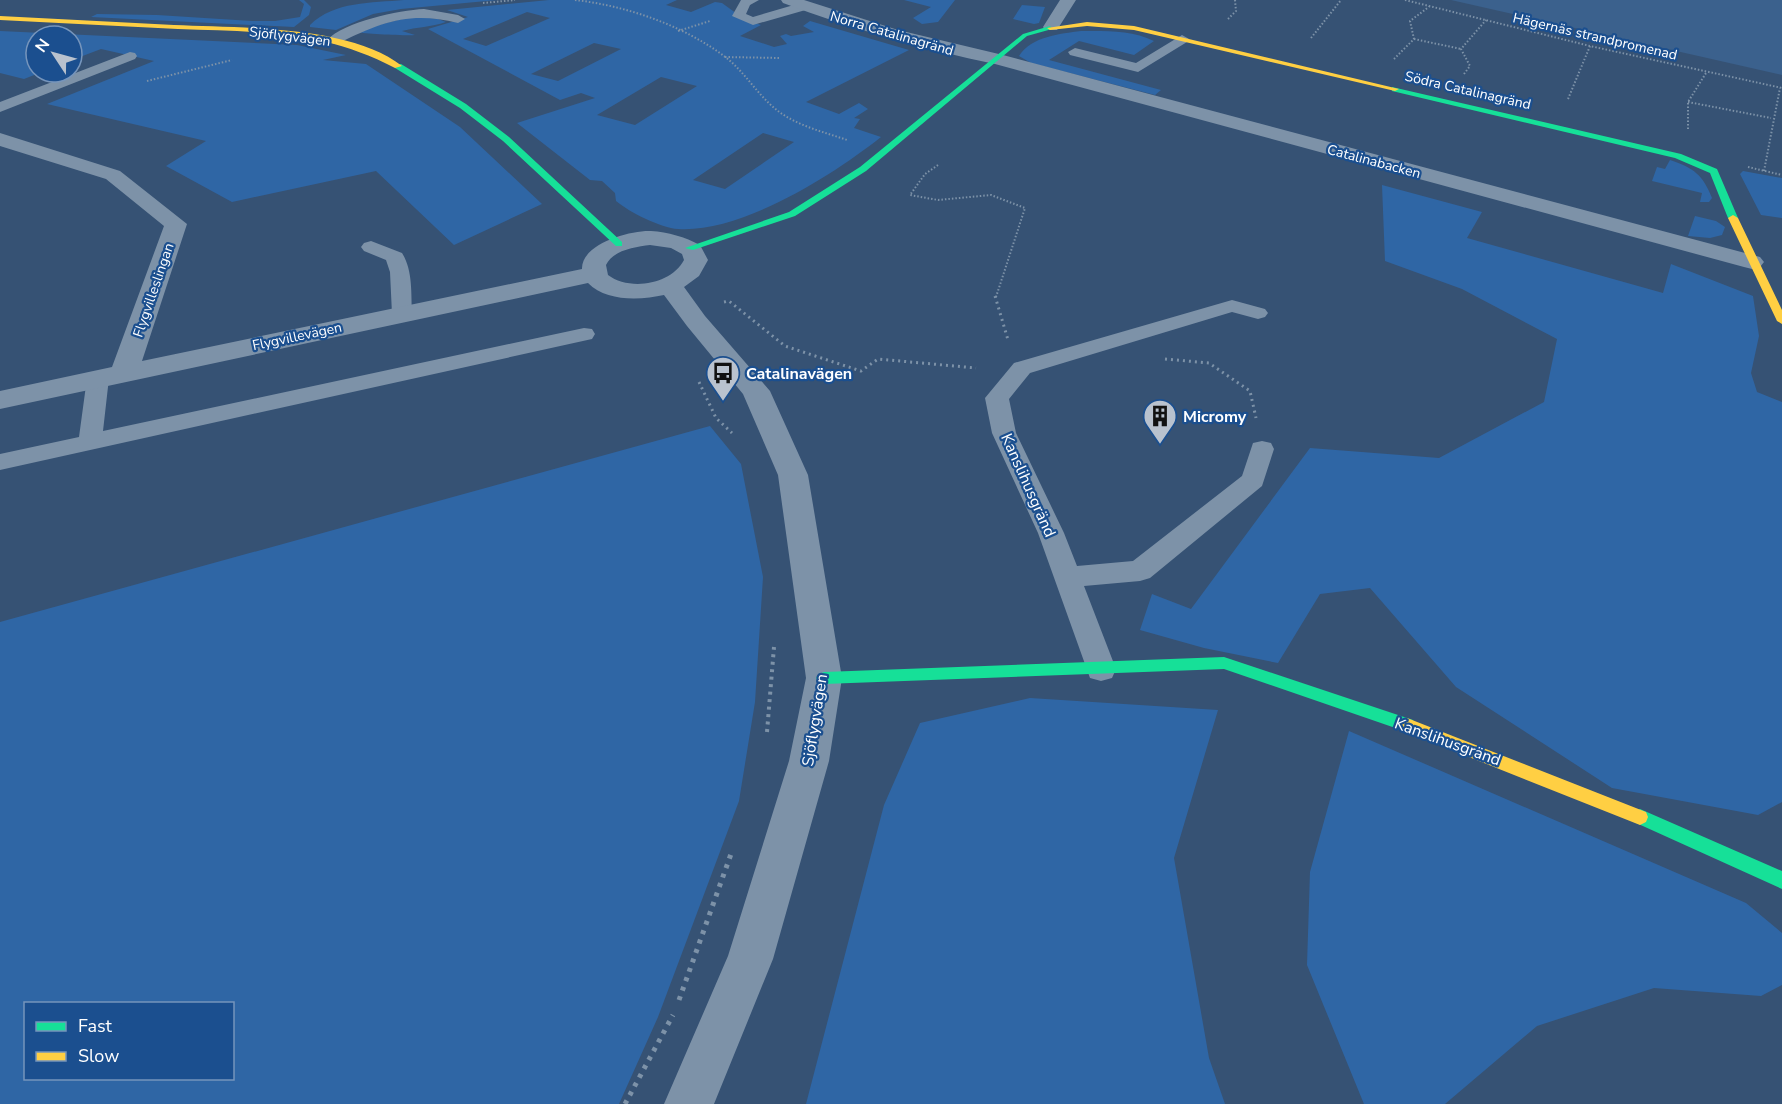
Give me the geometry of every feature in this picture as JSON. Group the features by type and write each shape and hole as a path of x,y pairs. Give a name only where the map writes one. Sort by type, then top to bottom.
{"street":[{"path":"690,248 792,214 863,169 1025,35 1051,27 1068,0"},
{"name":"Norra Catalinagränd","path":"797,3 964,53 997,59"},
{"name":"Sjöflygvägen","path":"0,18 81,18 268,32 334,40 379,55 463,106 506,139 619,244"},
{"name":"Södra Catalinagränd","path":"1051,27 1106,24 1182,39 1556,127 1689,161 1714,171 1752,262 1782,321"},
{"name":"Catalinabacken","path":"997,59 1752,262"},
{"name":"Flygvilleslingan","path":"0,140 113,175 176,224 124,373"},
{"path":"666,238 690,248 695,255 695,264 679,298 624,290 600,281 595,274 594,266 598,258 619,244 633,240 666,238"},
{"name":"Flygvillevägen","path":"0,400 595,274"},
{"name":"Sjöflygvägen","path":"679,298 756,391 793,475 824,678 809,761 750,959 689,1104"},
{"name":"Kanslihusgränd","path":"824,678 1224,663 1435,735 1604,801 1781,880"}],"lane":[{"path":"753,0 745,3 739,16 753,21 797,3"},
{"path":"334,40 371,22 420,11 458,19"},
{"path":"1075,52 1138,68 1182,39"},
{"path":"0,107 130,56"},
{"path":"371,247 395,257 400,273 402,314"},
{"path":"1022,368 1232,306 1258,313"},
{"path":"0,462 584,334"},
{"name":"Kanslihusgränd","path":"1022,368 997,398 1004,433 1051,533 1101,669"},
{"path":"90,442 98,378"},
{"path":"1067,577 1140,572 1253,480 1262,448"}],"path":[{"path":"575,0 593,1 633,13 678,31 724,57 779,112 807,126 884,152"},
{"path":"1291,65 1341,0"},
{"name":"Hägernäs strandpromenad","path":"1405,0 1590,46 1781,88"},
{"path":"1414,39 1410,21 1430,6"},
{"path":"678,31 711,20"},
{"path":"1461,49 1486,20"},
{"path":"1414,39 1461,49"},
{"path":"1371,84 1414,39"},
{"path":"1556,127 1590,46"},
{"path":"1445,101 1470,66 1461,49"},
{"path":"724,57 780,58"},
{"path":"1689,161 1688,102 1707,73"},
{"path":"1764,171 1774,127 1772,118 1781,88"},
{"path":"1688,102 1772,118"},
{"path":"679,298 729,301 784,346 861,371 878,359 961,368 1022,368 1004,334 995,295 1006,269 1025,208 991,195 938,200 910,195 925,174 938,165"},
{"path":"1156,358 1209,363 1250,391 1262,448"},
{"path":"696,375 716,418 734,435"},
{"path":"766,736 775,641"},
{"path":"625,1104 676,1009 734,847"}],"shaded area":[{"path":"299,0 304,0 311,7 309,15 294,27 91,17 97,14 157,15 275,21 300,17 304,4"},
{"path":"404,0 497,0 401,9 373,14 336,30 310,27 320,17 342,7"},
{"path":"549,0 677,0 666,5 691,12 715,2 722,3 744,19 761,25 740,36 774,47 787,44 780,36 814,32 803,26 810,21 909,50 806,102 839,114 859,103 868,109 854,118 860,119 854,128 881,137 813,184 758,212 703,228 678,229 654,223 622,205 616,201 615,193 602,181 590,180 517,123 595,98 581,93 560,100 428,29 468,17 447,10","holes":["527,12 550,18 486,46 463,39","594,43 621,49 558,81 531,74","661,77 697,86 635,125 597,115","763,133 794,142 725,189 693,180"]},
{"path":"904,0 955,0 938,22 922,24 913,18 931,7"},
{"path":"1451,0 1782,0 1782,75"},
{"path":"1022,5 1045,7 1039,23 1013,19"},
{"path":"414,16 446,22 402,31 415,35 358,32 374,26"},
{"path":"0,31 24,32 24,79 0,73"},
{"path":"1081,31 1128,33 1154,41 1134,55 1079,41 1049,60 1161,90 1155,95 1031,63 1019,56 1031,44 1039,40"},
{"path":"84,35 297,45 346,55 323,60 366,64 460,127 542,204 454,245 376,171 232,202 166,166 206,141 47,104 154,61 101,49 84,55"},
{"path":"1670,160 1697,173 1712,198 1709,202 1700,202 1702,193 1652,181 1657,167 1665,169"},
{"path":"1743,171 1782,178 1782,218 1761,215 1740,174"},
{"path":"1382,185 1482,212 1467,238 1663,293 1671,264 1753,296 1759,336 1751,373 1757,392 1782,402 1782,802 1758,815 1612,788 1456,687 1370,588 1320,594 1278,663 1204,648 1140,630 1152,594 1191,609 1310,448 1439,458 1544,402 1557,339 1462,289 1385,261"},
{"path":"1695,216 1716,221 1725,227 1722,235 1710,238 1688,236"},
{"path":"710,426 741,464 763,577 755,702 739,801 658,1017 619,1104 0,1104 0,622"},
{"path":"1030,698 1218,710 1174,858 1209,1058 1225,1104 806,1104 884,805 920,723"},
{"path":"1349,731 1746,903 1782,933 1782,985 1761,996 1654,988 1537,1026 1445,1104 1364,1104 1307,965 1310,872"}],"traffic: fast":[{"path":"690,248 792,214 863,169 1025,35 1050,28"},
{"path":"398,66 463,106 506,139 619,244"},
{"path":"1395,89 1678,156 1714,171 1733,218"},
{"path":"824,678 1224,663 1407,725"},
{"path":"1640,817 1782,880"}],"traffic: slow":[{"path":"0,18 292,33 347,44 373,53 398,66"},
{"path":"1050,28 1087,24 1134,28 1395,89"},
{"path":"1733,218 1782,321"},
{"path":"1407,725 1640,817"}],"place":[{"name":"Catalinavägen","path":"723,402"},
{"name":"Micromy","path":"1160,445"}]}
